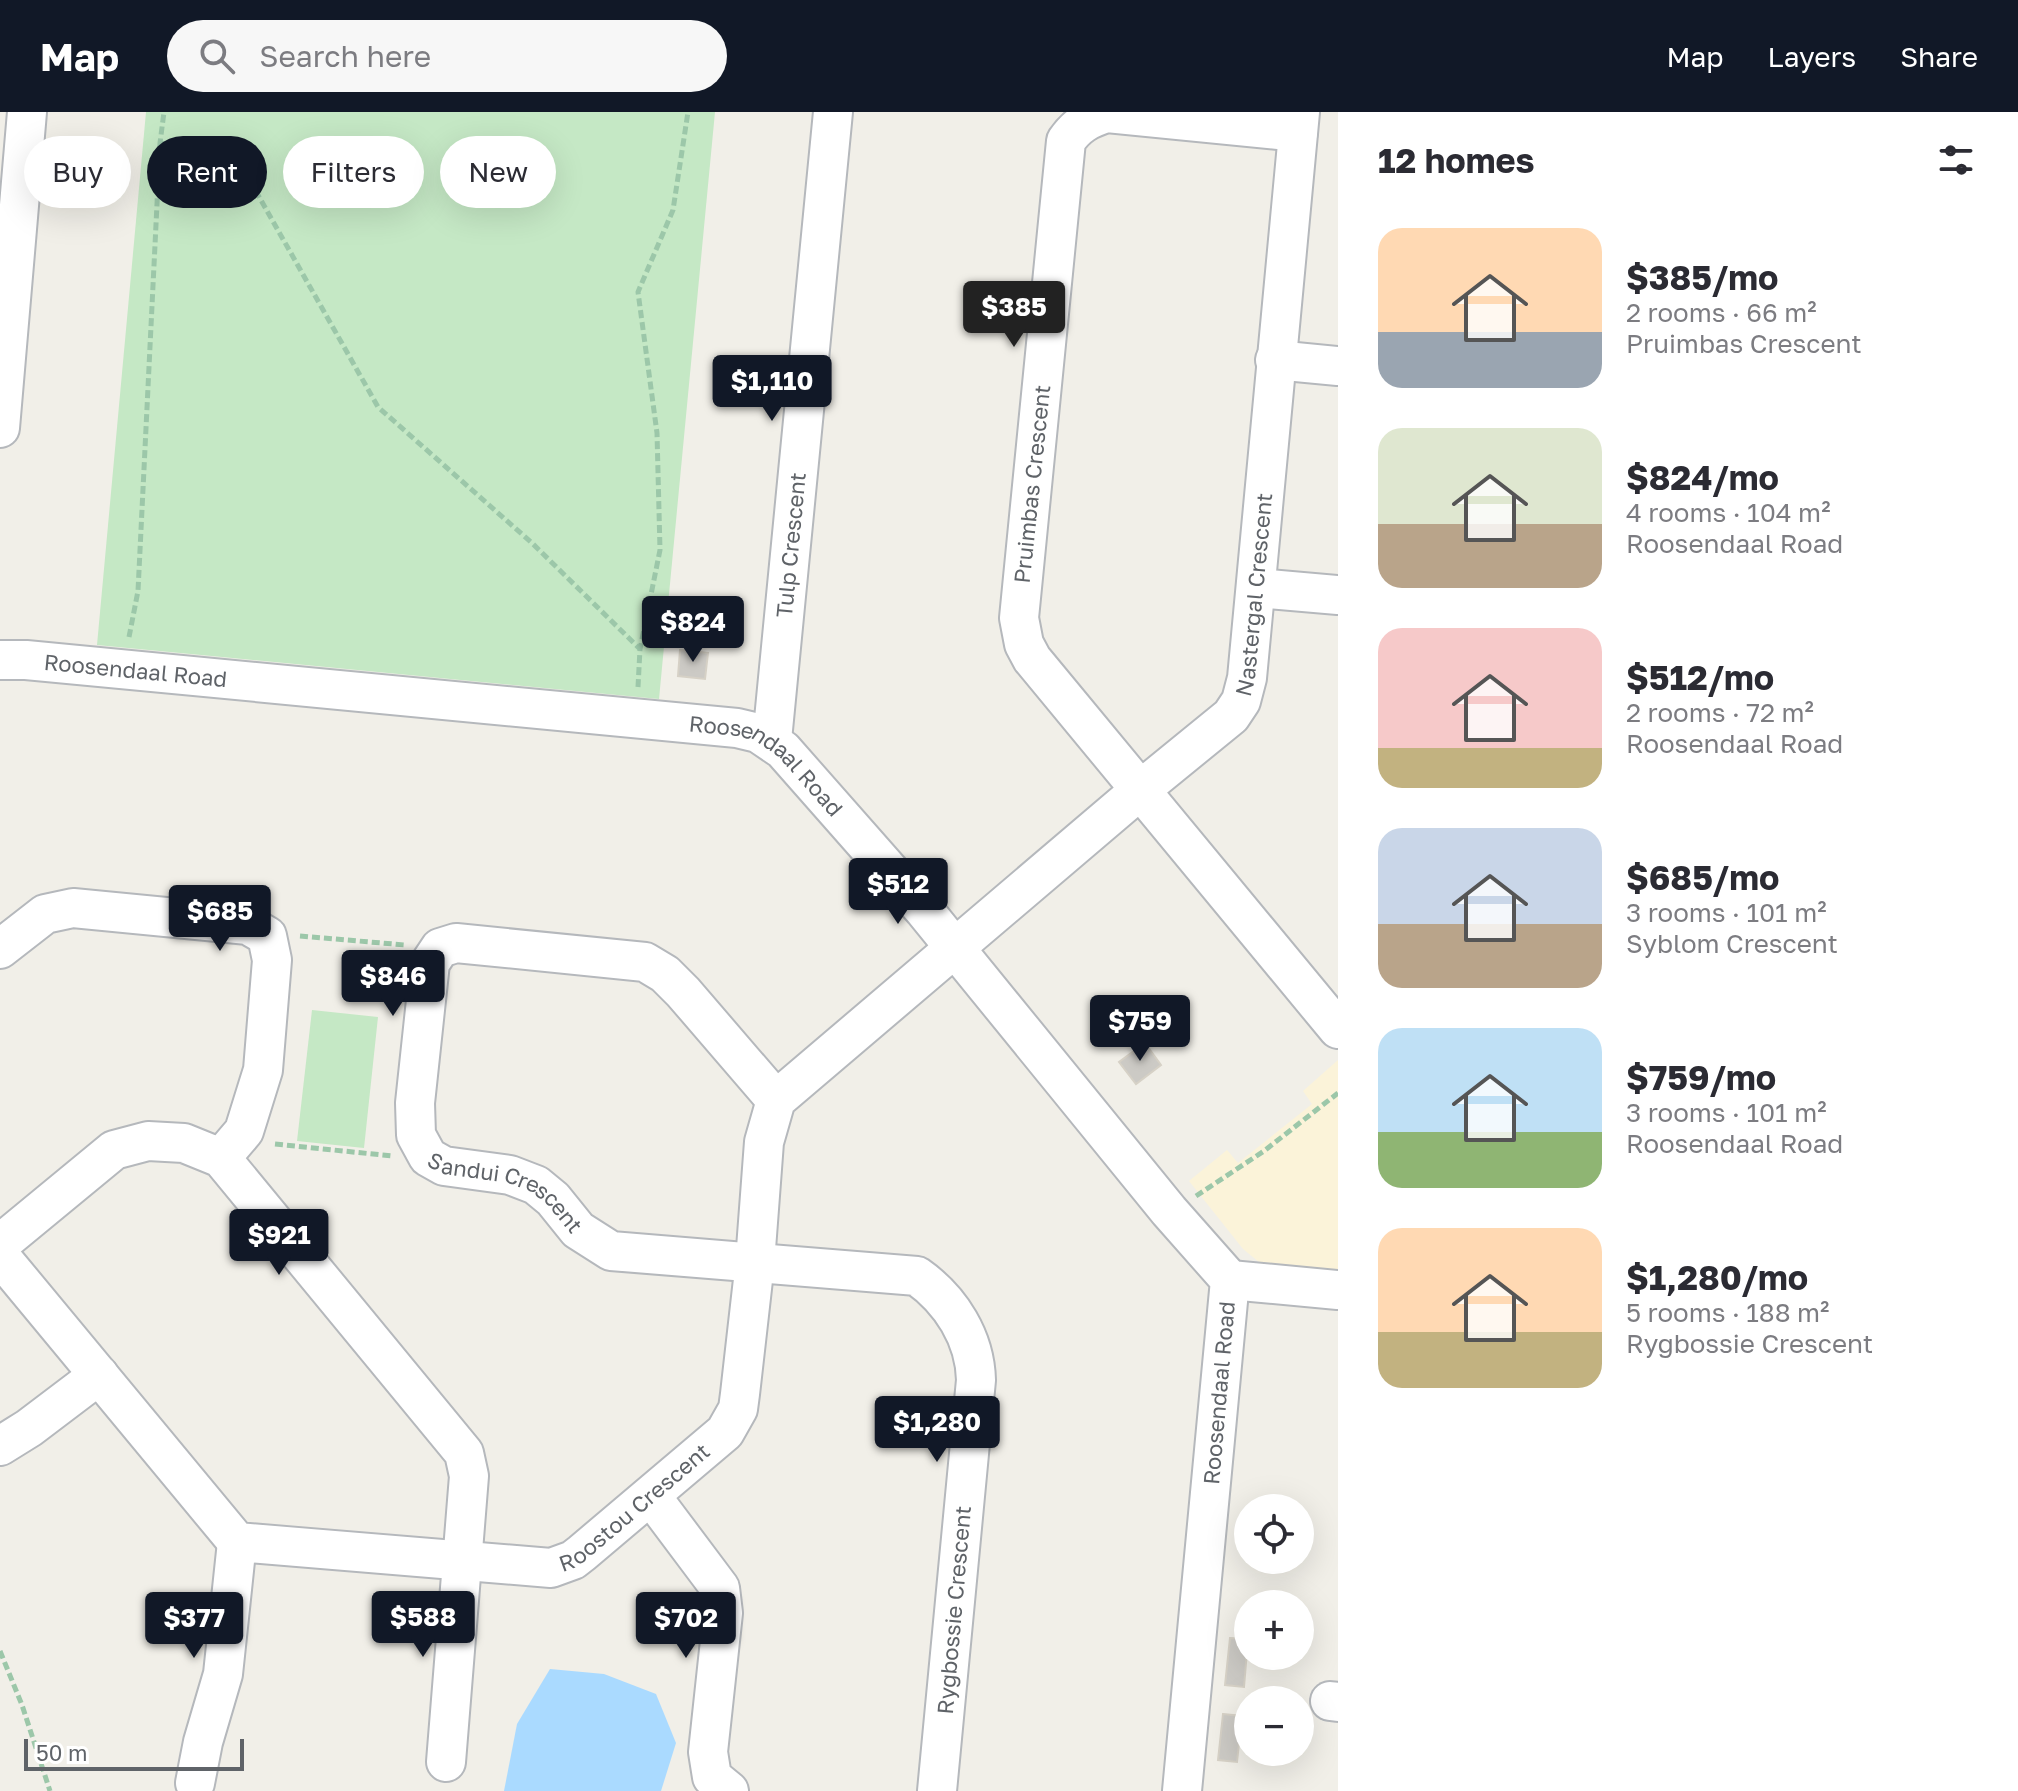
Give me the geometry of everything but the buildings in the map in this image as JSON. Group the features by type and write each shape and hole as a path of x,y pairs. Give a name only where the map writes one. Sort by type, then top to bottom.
{"street":[{"path":"0,428 27,112"},
{"name":"Tulp Crescent","path":"772,740 833,112"},
{"name":"Pruimbas Crescent","path":"1139,791 1032,659 1021,634 1020,605 1066,141 1085,121 1107,113 1299,122"},
{"name":"Nastergal Crescent","path":"954,947 1231,716 1241,701 1247,678 1257,588 1275,360 1299,122"},
{"path":"1275,360 1338,366"},
{"path":"1257,588 1338,595"},
{"name":"Roosendaal Road","path":"0,660 748,729 772,740 864,841 954,947 1169,1211 1230,1280 1182,1791"},
{"path":"1139,791 1338,1029"},
{"path":"0,949 45,914 73,908 248,925 267,936 272,960 263,1070 233,1145"},
{"path":"440,948 456,943 645,962 665,974 683,992 776,1100 954,947"},
{"name":"Sandui Crescent","path":"440,948 430,963 415,1103 416,1135 428,1157 444,1166 510,1175 536,1185 553,1199 578,1230 611,1251 755,1262"},
{"name":"Roostou Crescent","path":"237,1542 539,1568 563,1565 573,1560 651,1496 732,1423 740,1394 755,1262 764,1142 776,1100"},
{"path":"0,1244 114,1150 148,1141 233,1145"},
{"path":"233,1145 464,1453 469,1476 446,1762"},
{"path":"0,1256 237,1542 223,1674 203,1742 195,1783"},
{"name":"Rygbossie Crescent","path":"755,1262 917,1276 949,1308 971,1344 976,1380 937,1791"},
{"path":"1230,1280 1338,1290"},
{"path":"0,1446 99,1375"},
{"path":"651,1496 720,1588 723,1613 708,1752 712,1777 729,1791"}],"path":[{"path":"161,136 164,112"},
{"path":"636,718 640,649 660,550 657,433 638,292 673,210 688,112"},
{"path":"123,670 138,591 157,208"},
{"path":"265,208 378,407 532,543 640,649"},
{"path":"267,936 440,948"},
{"path":"1169,1211 1207,1190 1264,1151 1338,1093"},
{"path":"233,1145 275,1144 428,1157"},
{"path":"0,1651 22,1705 50,1791"}],"green space":[{"path":"146,112 715,112 659,699 97,645"},
{"path":"312,1010 378,1017 364,1148 297,1141"}],"sand":[{"path":"1338,1060 1338,1274 1269,1268 1243,1249 1189,1181 1227,1150 1238,1163 1312,1104 1303,1091"}],"water":[{"path":"550,1669 604,1674 656,1694 676,1743 661,1791 504,1791 517,1724"}]}
